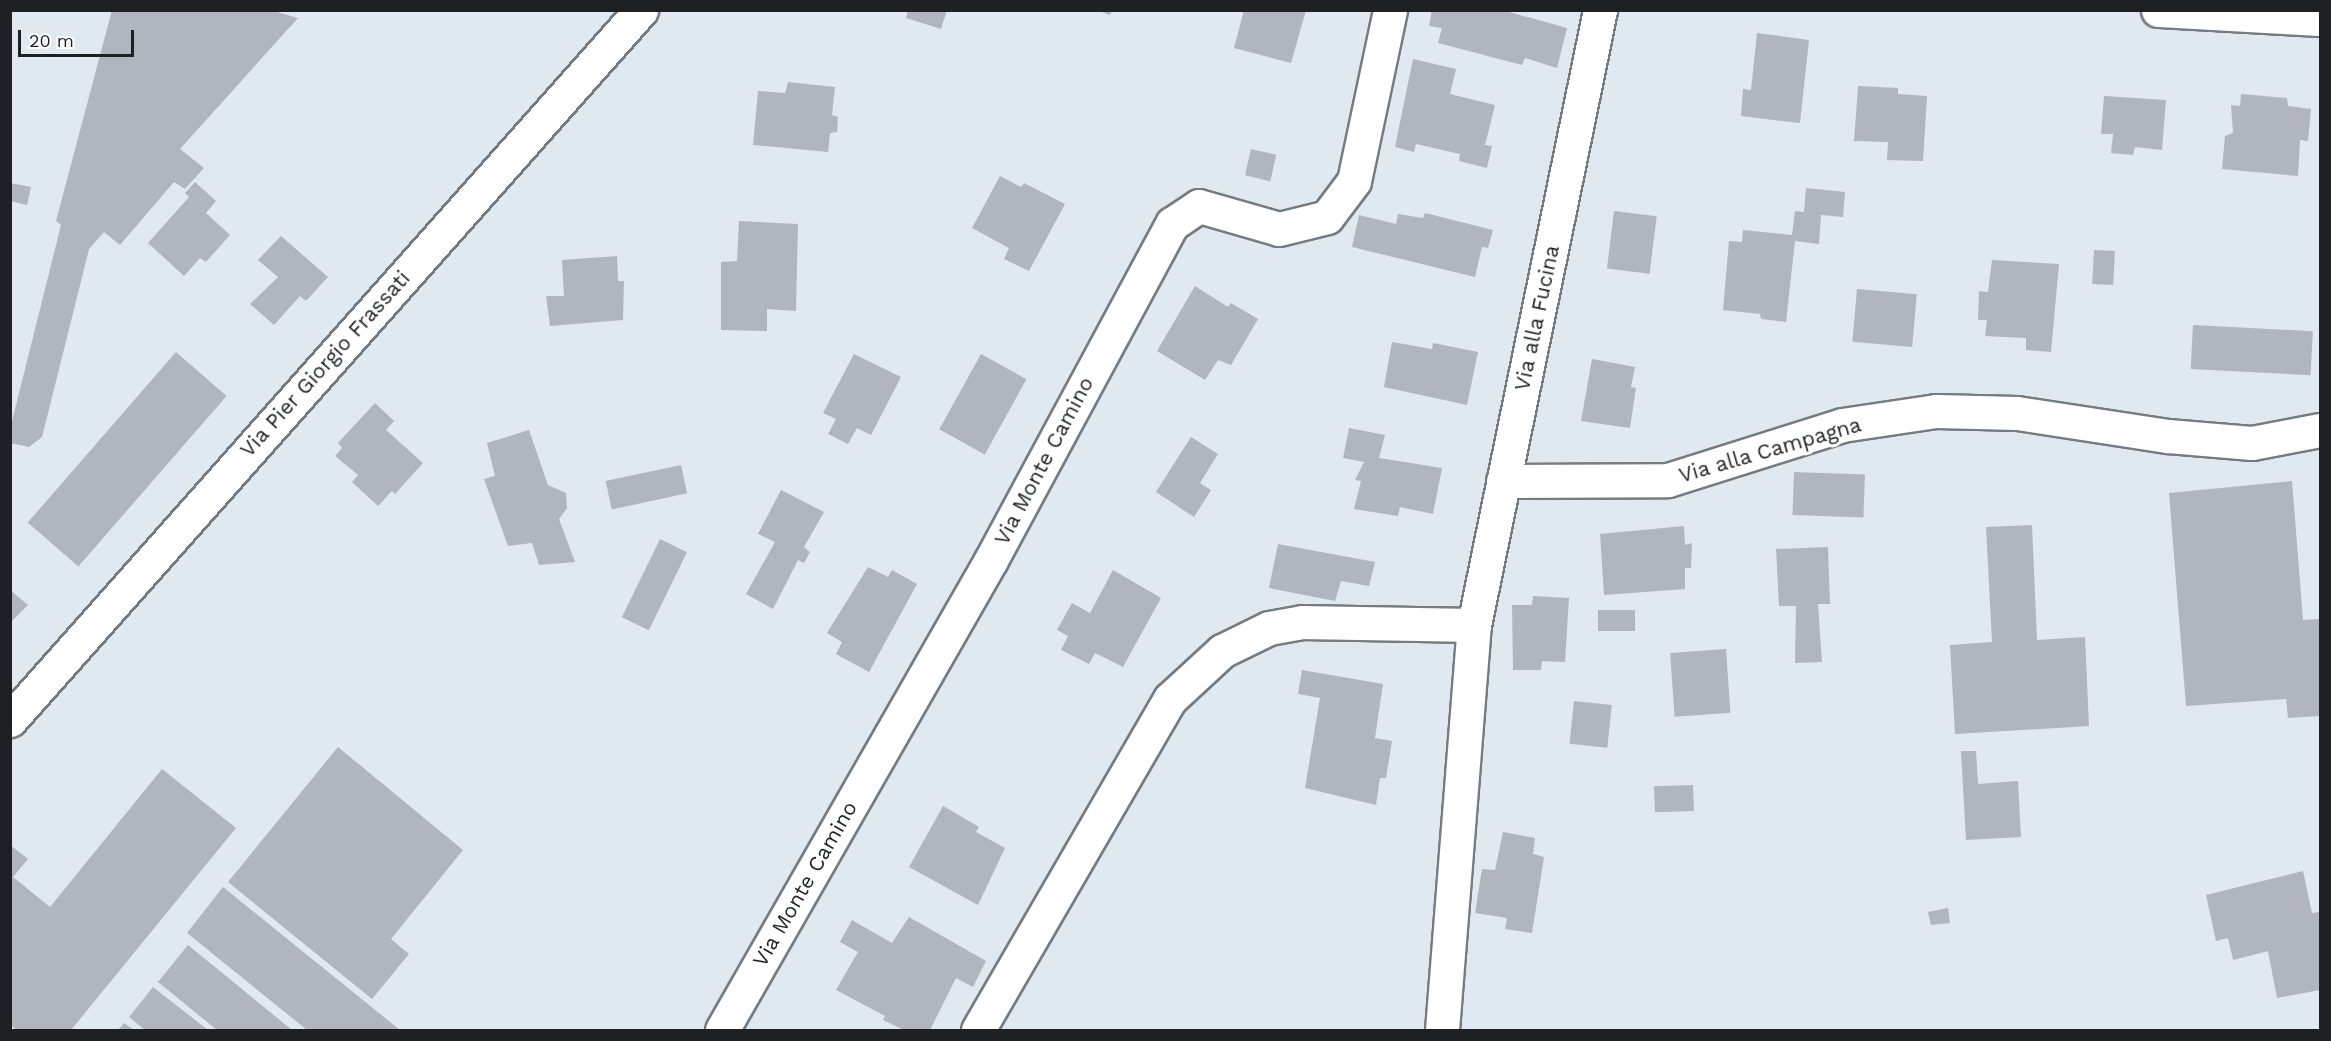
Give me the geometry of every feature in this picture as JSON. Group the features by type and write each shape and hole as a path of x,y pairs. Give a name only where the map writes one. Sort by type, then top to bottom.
{"street":[{"name":"Via Pier Giorgio Frassati","path":"10,720 641,10"},
{"name":"Via Monte Camino","path":"722,1030 991,560 1172,224 1199,206 1279,229 1327,218 1354,181 1390,10"},
{"name":"Via alla Fucina","path":"1442,1030 1474,625 1600,10"},
{"path":"2158,10 2314,16"},
{"name":"Via alla Campagna","path":"1503,481 1668,480 1842,425 1936,411 2017,413 2168,436 2252,442 2320,430"},
{"path":"978,1030 1170,699 1222,651 1269,628 1302,622 1474,625"}],"building":[{"path":"112,10 270,10 298,18 180,149 204,168 185,189 174,182 120,245 104,232 89,249 42,437 29,447 10,443 10,429 61,225 56,221"},
{"path":"908,10 947,10 941,29 906,18"},
{"path":"1096,10 1112,10 1110,15"},
{"path":"1244,10 1306,10 1291,63 1234,48"},
{"path":"1432,10 1502,10 1567,28 1557,68 1525,58 1522,65 1438,43 1442,28 1429,26"},
{"path":"1757,33 1809,40 1800,123 1741,116 1743,89 1751,90"},
{"path":"1413,59 1456,69 1450,94 1495,105 1485,145 1492,146 1487,168 1459,161 1460,154 1416,144 1414,152 1395,147"},
{"path":"788,82 835,87 832,115 838,117 837,132 830,133 828,152 753,145 758,91 785,93"},
{"path":"1858,86 1898,88 1898,94 1927,96 1923,161 1887,160 1888,142 1854,141"},
{"path":"2241,94 2287,98 2288,106 2311,109 2308,141 2300,140 2298,176 2222,169 2225,136 2233,133 2231,105 2240,106"},
{"path":"2104,96 2166,100 2162,150 2135,147 2133,155 2111,153 2113,134 2101,134"},
{"path":"1251,149 1276,155 1270,181 1245,175"},
{"path":"1000,176 1021,187 1024,183 1065,204 1029,271 1004,259 1009,248 972,228"},
{"path":"195,182 216,201 206,213 230,235 206,262 200,258 184,276 148,243 189,197 185,193"},
{"path":"10,183 31,187 27,205 10,201"},
{"path":"1806,188 1845,192 1843,217 1821,215 1819,244 1795,241 1786,322 1761,319 1760,314 1723,310 1729,241 1742,242 1743,230 1792,235 1795,211 1804,212"},
{"path":"1614,211 1657,216 1650,274 1607,269"},
{"path":"1425,213 1493,230 1488,248 1482,247 1475,277 1352,247 1359,215 1396,224 1398,214 1423,218"},
{"path":"739,221 798,224 796,311 767,309 767,331 721,330 721,262 737,261"},
{"path":"281,236 328,277 306,301 300,296 274,325 250,304 278,277 258,260"},
{"path":"2094,250 2115,251 2113,285 2092,284"},
{"path":"617,256 618,281 624,281 623,320 550,326 546,296 564,296 562,260"},
{"path":"1992,260 2059,264 2051,352 2026,350 2026,338 1985,336 1987,320 1978,320 1979,291 1988,292"},
{"path":"1195,286 1228,307 1231,303 1258,319 1231,365 1218,360 1205,380 1157,351"},
{"path":"1857,289 1917,294 1912,347 1852,342"},
{"path":"2193,325 2313,331 2311,375 2191,369"},
{"path":"1392,342 1432,349 1433,343 1478,352 1467,405 1384,387"},
{"path":"176,352 227,396 78,567 28,523"},
{"path":"854,354 901,377 871,435 857,428 848,444 828,434 836,419 823,413"},
{"path":"981,354 1026,379 985,454 939,429"},
{"path":"1592,359 1635,367 1631,387 1636,388 1630,428 1581,421"},
{"path":"375,403 394,421 386,430 423,463 395,494 392,491 378,506 352,482 358,475 335,456 342,448 338,443"},
{"path":"1349,428 1385,435 1379,458 1442,468 1433,514 1400,507 1398,516 1354,509 1361,481 1355,480 1364,462 1343,458"},
{"path":"529,430 548,485 566,493 567,508 559,519 575,562 539,565 532,543 508,546 484,479 495,476 487,443"},
{"path":"1191,437 1218,454 1200,483 1211,490 1194,517 1156,492"},
{"path":"681,465 687,493 612,509 606,481"},
{"path":"1794,472 1865,474 1863,517 1792,515"},
{"path":"2292,481 2303,620 2320,619 2320,716 2288,718 2286,699 2186,706 2169,493"},
{"path":"781,490 824,512 804,547 810,552 804,563 798,560 773,609 746,594 775,542 758,534"},
{"path":"2032,525 2037,640 2085,637 2089,726 1955,734 1950,645 1992,642 1986,527"},
{"path":"1684,526 1685,545 1692,543 1691,568 1685,568 1685,589 1604,595 1600,534"},
{"path":"660,539 687,552 649,630 622,617"},
{"path":"1278,544 1375,562 1369,586 1341,581 1335,601 1269,588"},
{"path":"1828,547 1830,604 1818,604 1822,662 1795,663 1796,606 1779,606 1776,549"},
{"path":"868,567 888,577 892,570 917,584 869,672 836,654 842,642 827,633"},
{"path":"1113,570 1161,598 1123,667 1095,653 1089,664 1061,650 1068,636 1057,630 1072,603 1090,613"},
{"path":"10,590 28,605 10,623"},
{"path":"1533,596 1569,598 1565,662 1542,661 1541,670 1513,670 1512,605 1532,605"},
{"path":"1598,610 1635,610 1635,631 1598,631"},
{"path":"1726,649 1730,713 1675,717 1670,653"},
{"path":"1302,670 1383,684 1375,738 1392,741 1386,778 1380,778 1376,805 1305,788 1320,698 1298,694"},
{"path":"1574,701 1612,705 1607,748 1570,744"},
{"path":"338,747 463,850 391,939 409,954 372,999 228,882"},
{"path":"1961,751 1976,751 1978,784 2018,781 2021,837 1966,840"},
{"path":"162,769 236,828 71,1030 17,1030 10,1025 10,845 28,859 13,877 50,907"},
{"path":"1693,785 1694,811 1655,812 1654,786"},
{"path":"943,806 979,827 976,832 1005,848 978,905 909,867"},
{"path":"1503,832 1535,838 1533,854 1544,857 1532,933 1505,929 1507,918 1475,913 1482,869 1495,870"},
{"path":"2303,871 2312,913 2320,912 2320,990 2277,998 2268,951 2233,960 2228,938 2216,941 2206,895"},
{"path":"223,887 400,1030 307,1030 187,933"},
{"path":"1948,908 1950,923 1931,925 1928,912"},
{"path":"909,917 986,961 973,987 956,978 930,1030 904,1030 883,1020 885,1016 836,990 858,952 840,942 852,920 892,943"},
{"path":"188,945 292,1030 217,1030 158,982"},
{"path":"153,987 208,1030 145,1030 129,1017"},
{"path":"124,1023 134,1030 118,1030"}]}
